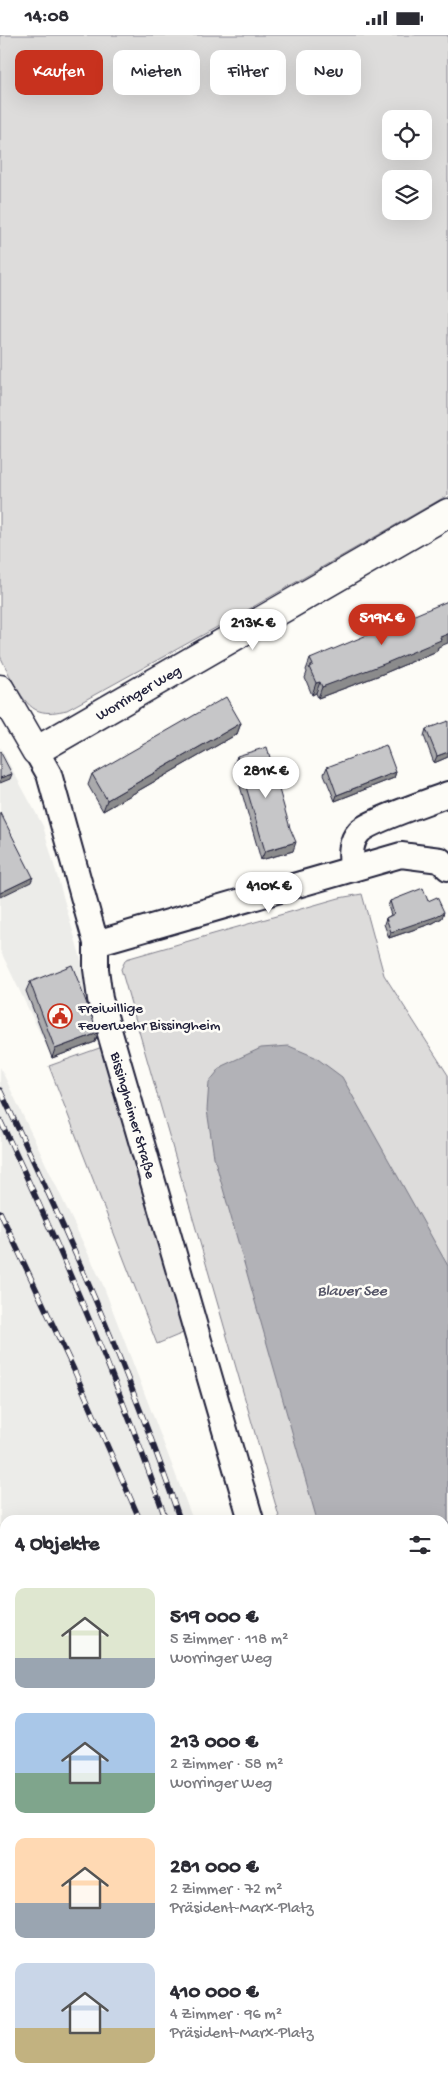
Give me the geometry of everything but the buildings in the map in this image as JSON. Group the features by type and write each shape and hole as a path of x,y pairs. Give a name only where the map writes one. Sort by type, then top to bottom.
{"street":[{"name":"Worringer Weg","path":"36,751 448,513"},
{"name":"Bissingheimer Straße","path":"0,689 49,774 96,943 96,969 100,999 250,1515"},
{"path":"352,869 350,849 359,832 381,820 448,794"},
{"path":"96,943 401,855 444,864"}],"shaded area":[{"path":"0,35 448,35 448,495 237,616 67,710 56,712 39,711 27,702 16,687 0,656"},
{"path":"0,747 43,826 104,1040 52,1058 0,950"},
{"path":"362,894 384,975 448,1075 448,1515 279,1515 121,969 126,959 339,898"},
{"path":"105,1046 188,1331 157,1344 49,1066"},
{"path":"0,1067 103,1285 191,1515 0,1515"}],"water":[{"name":"Blauer See","path":"289,1046 315,1057 342,1077 448,1266 448,1515 316,1515 214,1157 207,1110 209,1082 222,1066 261,1048"}],"railway":[{"path":"0,1090 119,1356 178,1515"},
{"path":"0,1120 89,1318 129,1418 164,1515"},
{"path":"0,1212 74,1370 138,1515"}],"place":[{"name":"Freiwillige Feuerwehr Bissingheim","path":"60,1016"}]}
